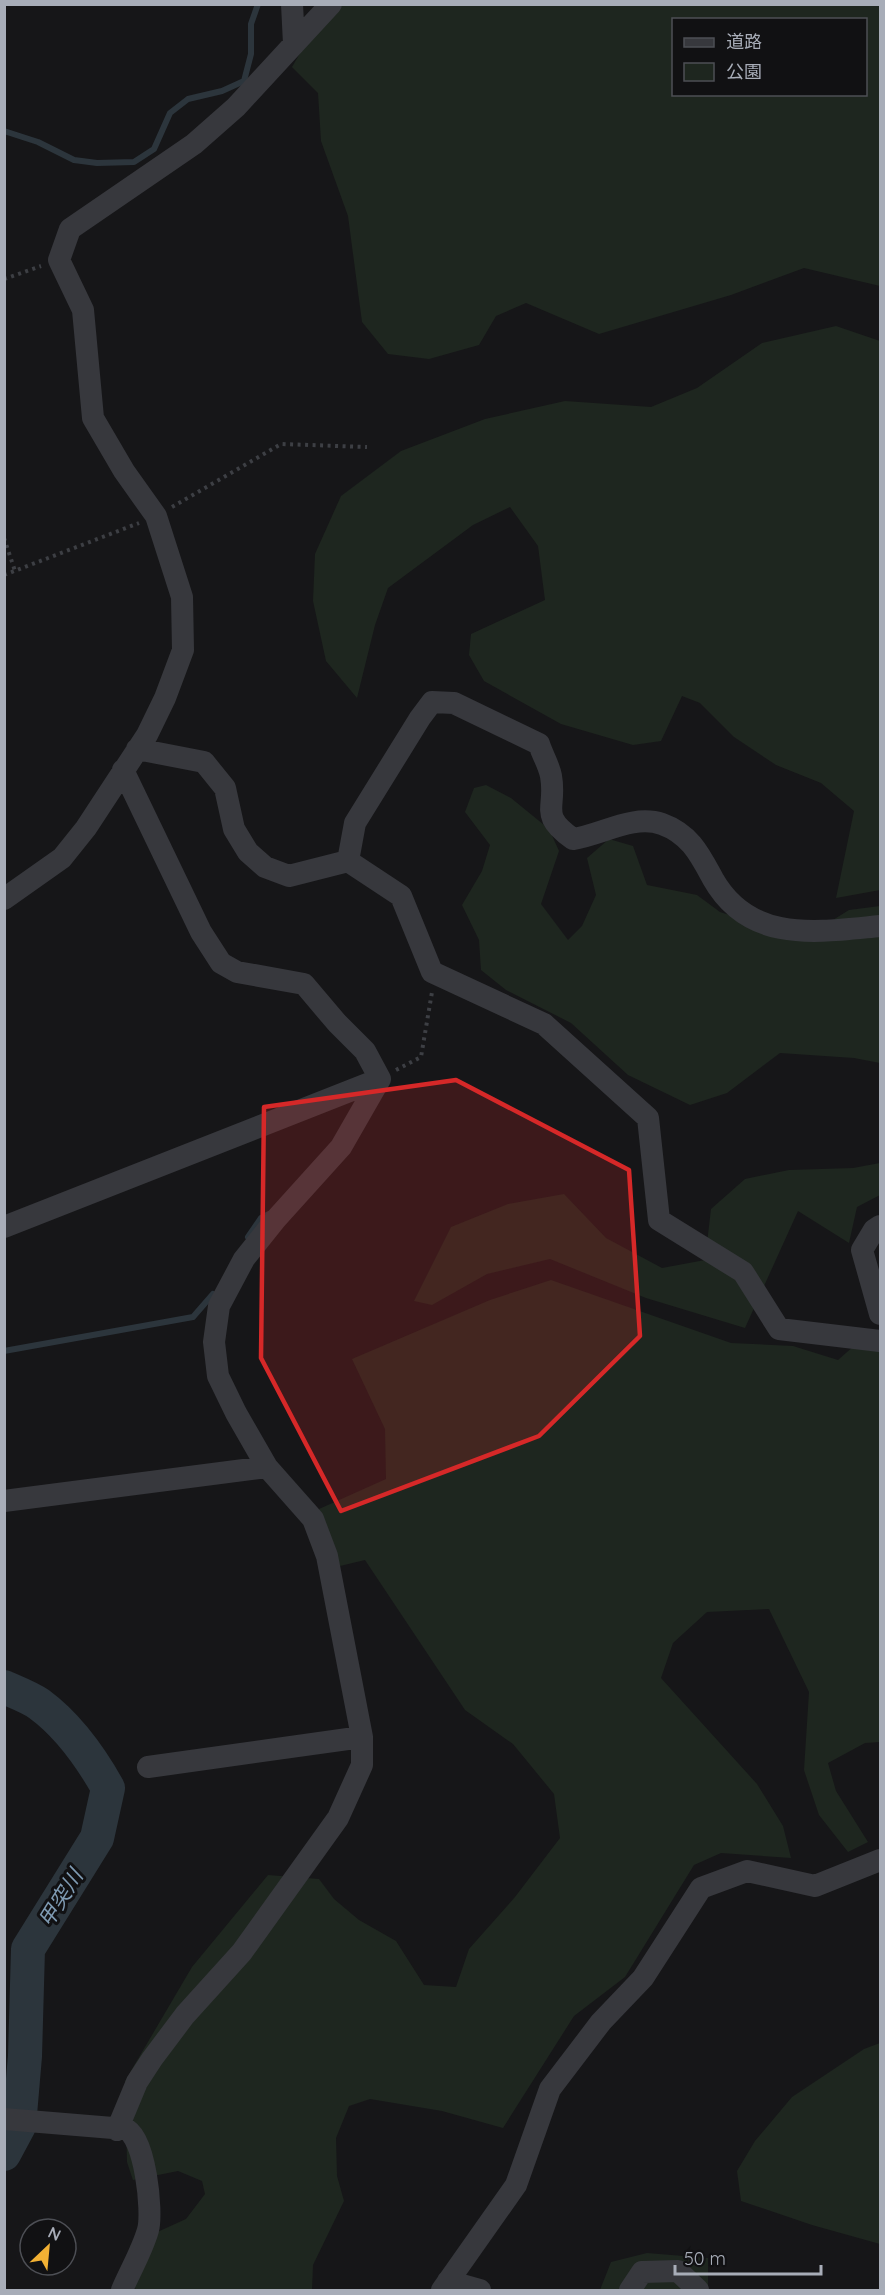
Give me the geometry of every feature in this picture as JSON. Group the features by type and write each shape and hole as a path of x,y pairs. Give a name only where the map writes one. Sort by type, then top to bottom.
{"street":[{"path":"292,4 294,45"},
{"path":"4,899 62,858 86,828 137,749 165,698 183,650 182,597 156,516 124,471 93,418 83,310 59,260 70,229 194,144 236,107 332,4"},
{"path":"348,861 356,823 420,718 432,702 454,703 539,744 551,776 550,808 555,826 573,839 629,822 661,824 694,843 718,888 738,909 761,925 787,929 835,931 880,926"},
{"path":"137,749 204,762 225,788 234,830 248,852 265,867 289,876 348,861 401,896 434,973 544,1024 648,1118 659,1220 743,1272 779,1329 880,1341"},
{"path":"123,770 201,932 221,963 237,972 304,984 337,1023 365,1051 380,1079"},
{"path":"4,1227 380,1079"},
{"path":"117,2130 137,2082 152,2059 185,2015 242,1952 338,1818 362,1765 362,1737 327,1556 313,1519 267,1467 218,1376 214,1342 219,1306 250,1251 341,1147 380,1079"},
{"path":"880,1226 874,1230 862,1250 880,1314"},
{"path":"4,1501 267,1467"},
{"path":"148,1767 362,1737"},
{"path":"480,2290 445,2286 516,2185 550,2090 601,2022 643,1978 701,1888 747,1871 815,1886 880,1860"},
{"path":"4,2119 131,2131 137,2139 149,2210 148,2227 124,2289"},
{"path":"630,2290 642,2272 678,2271 698,2290"}],"path":[{"path":"4,279 59,260"},
{"path":"4,575 156,516 281,444 367,447"},
{"path":"4,538 15,570"},
{"path":"380,1079 421,1057 434,973"}],"highlighted area":[{"path":"456,1080 629,1170 640,1336 539,1436 341,1511 261,1358 264,1107"}],"green space":[{"path":"328,5 880,5 880,286 804,268 731,295 599,334 526,303 496,316 479,345 429,359 388,354 362,322 348,216 321,141 318,93 292,67"},
{"path":"836,326 880,341 880,890 836,898 854,811 821,783 776,765 734,737 700,703 682,696 661,741 633,745 561,724 484,681 469,655 471,634 545,600 538,546 510,507 473,525 388,588 375,625 357,698 326,661 313,601 315,554 341,496 401,451 485,419 565,401 651,407 697,388 762,343"},
{"path":"486,785 511,798 549,829 559,851 541,904 568,940 582,926 596,895 587,858 609,839 633,846 647,885 697,895 720,912 751,922 812,933 849,910 880,906 880,1063 854,1058 780,1053 727,1093 690,1105 628,1075 571,1023 506,990 481,970 479,940 462,905 482,871 490,845 465,812 474,788"},
{"path":"880,1163 880,1195 857,1207 849,1243 798,1211 745,1328 646,1298 550,1259 487,1274 432,1305 414,1301 451,1227 508,1204 564,1194 606,1238 662,1268 705,1260 711,1209 745,1179 789,1170 853,1168"},
{"path":"551,1280 731,1343 793,1346 838,1360 863,1338 880,1338 880,1742 865,1743 828,1763 836,1791 868,1842 848,1852 819,1815 804,1770 809,1692 769,1609 707,1612 673,1643 661,1678 757,1784 783,1826 791,1858 721,1853 694,1865 625,1977 574,2016 503,2128 442,2111 370,2099 349,2106 336,2138 337,2176 344,2201 313,2265 312,2290 137,2290 121,2276 131,2244 186,2219 205,2194 202,2181 178,2171 133,2180 127,2162 125,2081 192,1967 268,1875 319,1879 334,1899 359,1920 396,1941 424,1985 456,1987 469,1949 515,1897 560,1838 554,1794 513,1744 465,1710 365,1560 340,1566 319,1509 386,1479 385,1429 352,1359 490,1300"},
{"path":"880,2043 880,2244 812,2225 741,2201 737,2171 755,2141 792,2097 864,2049"},
{"path":"647,2253 708,2258 708,2290 600,2290 611,2262"}],"waterway":[{"path":"4,131 38,142 74,160 97,163 134,162 154,149 170,113 188,99 222,91 244,81 251,54 251,24 258,4"},
{"path":"248,1237 261,1218 269,1214"},
{"path":"4,1351 193,1317 213,1294"},
{"name":"甲突川","path":"4,1687 35,1701 60,1722 86,1753 108,1788 97,1838 28,1949 25,2056 19,2126 4,2154"}]}
